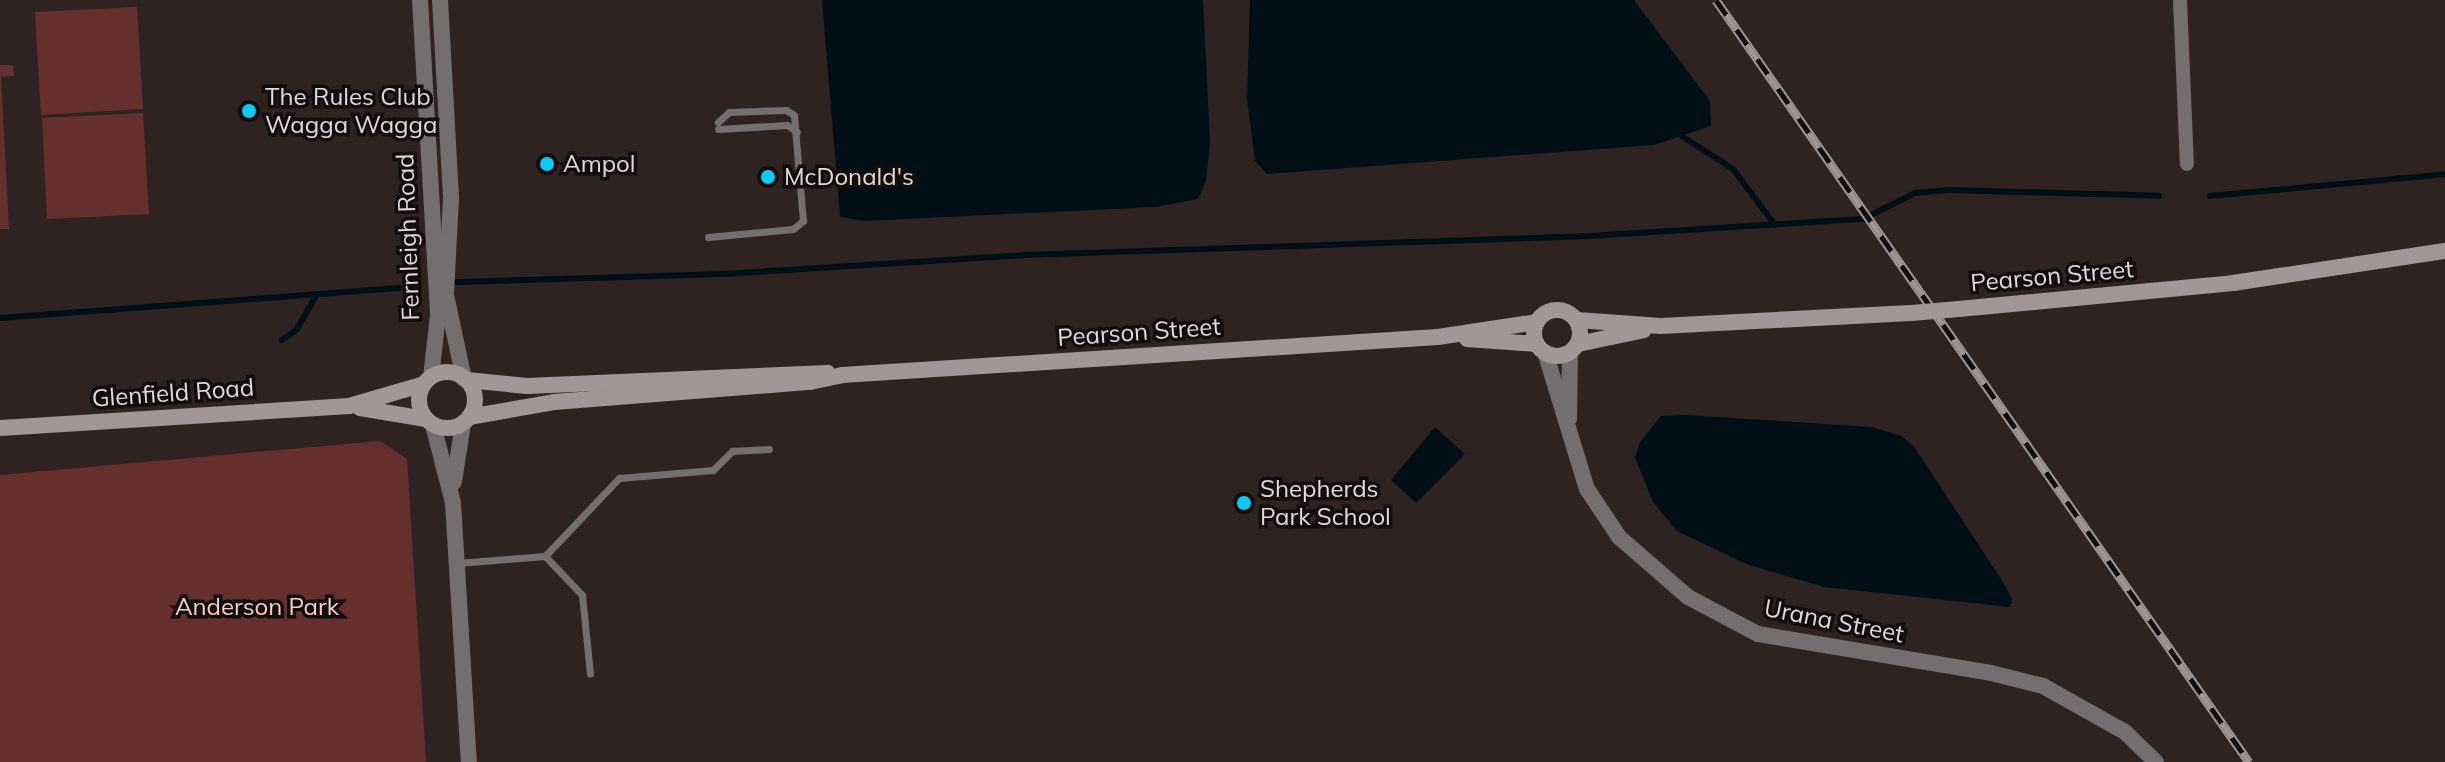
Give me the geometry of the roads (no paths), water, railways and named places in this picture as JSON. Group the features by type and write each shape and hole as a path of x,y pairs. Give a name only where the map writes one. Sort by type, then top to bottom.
{"main road":[{"name":"Pearson Street","path":"466,420 554,402 810,382 842,375 1438,337 1537,322 1546,312 1560,309 1577,320 1661,326 1911,313 2233,283 2445,251"},
{"path":"1574,348 1577,320"},
{"path":"1537,322 1541,348"},
{"name":"Pearson Street","path":"1438,337 1541,348 1574,348 1661,326"},
{"name":"Pearson Street","path":"466,380 527,386 808,370 842,375"},
{"path":"449,372 466,380 475,398 466,420 430,422 419,402 427,380 449,372"},
{"name":"Glenfield Road","path":"349,406 427,380"},
{"name":"Glenfield Road","path":"0,428 349,406 430,422"}],"street":[{"name":"Fernleigh Road","path":"420,0 438,315 427,380"},
{"name":"Fernleigh Road","path":"440,0 451,198 446,295 466,380"},
{"path":"2180,0 2187,164"},
{"name":"Urana Street","path":"1541,348 1568,439 1587,489 1619,537 1660,577 1719,617 1796,643 1978,670 2043,686 2125,732 2156,762"},
{"name":"Urana Street","path":"1568,439 1574,348"},
{"path":"453,503 466,420"},
{"path":"430,422 453,503 469,762"}],"lane":[{"path":"708,237 801,225 799,135 794,115 786,110 729,112 718,126 787,125 799,135"},
{"path":"458,563 545,556 619,478 713,470 732,451 769,449"},
{"path":"545,556 582,595 590,674"}],"waterway":[{"path":"1677,133 1733,169 1775,225"},
{"path":"2210,196 2445,174"},
{"path":"457,282 724,274 1023,255 1590,236 1863,219 1915,193 1949,190 2159,196"},
{"path":"0,318 399,288"},
{"path":"282,340 297,329 317,294"}],"railway":[{"path":"1716,0 2249,762"}],"place":[{"name":"The Rules Club Wagga Wagga","path":"249,111"},
{"name":"Ampol","path":"547,164"},
{"name":"McDonald's","path":"768,177"},
{"name":"Shepherds Park School","path":"1244,503"}],"park label":[{"name":"Anderson Park","path":"257,607"}]}
